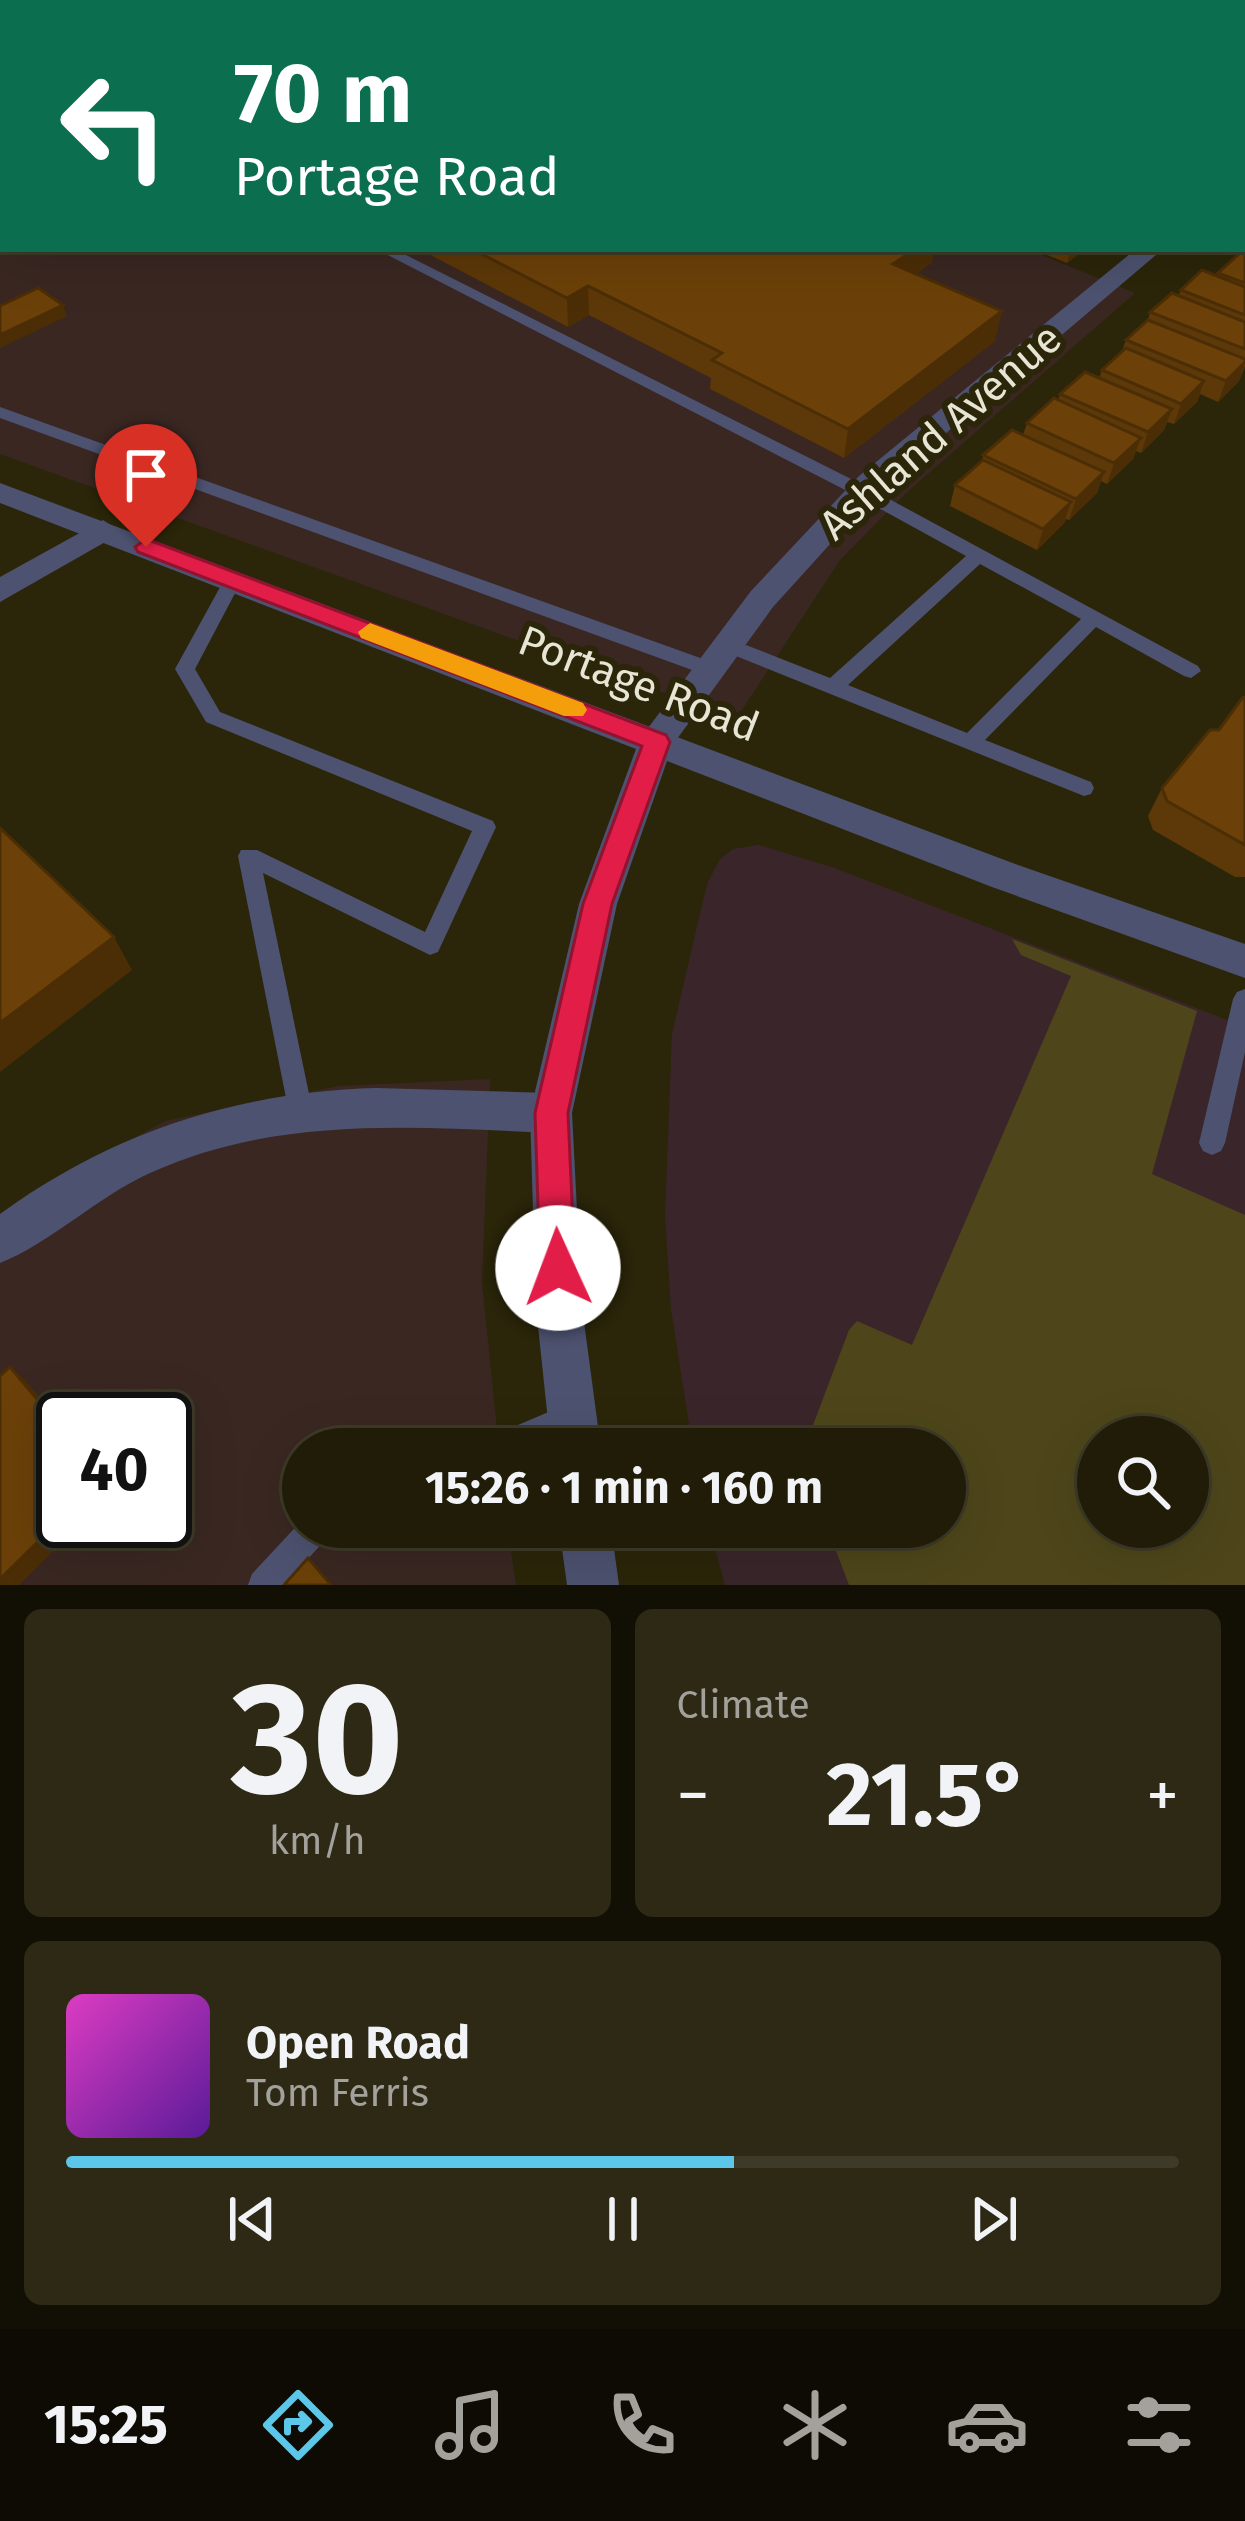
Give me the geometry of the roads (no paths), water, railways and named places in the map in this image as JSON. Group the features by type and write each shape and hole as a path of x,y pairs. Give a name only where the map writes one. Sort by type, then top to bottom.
{"street":[{"name":"Ashland Avenue","path":"574,1428 559,1306 551,1113 598,904 657,742 762,598 861,491 1147,252"},
{"name":"Portage Road","path":"0,492 1005,876 1245,961"},
{"path":"0,590 103,530"},
{"path":"0,1241 62,1193 166,1145 273,1115 551,1113"},
{"path":"589,1548 593,1585"}],"lane":[{"path":"388,252 861,491 1192,671"},
{"path":"0,412 719,657 832,688 1084,788"},
{"path":"832,688 979,556"},
{"path":"233,580 185,668 212,717 485,827 430,945 249,856 301,1113"},
{"path":"970,742 1094,618"},
{"path":"1212,1143 1245,999"},
{"path":"263,1585 297,1548"}]}
